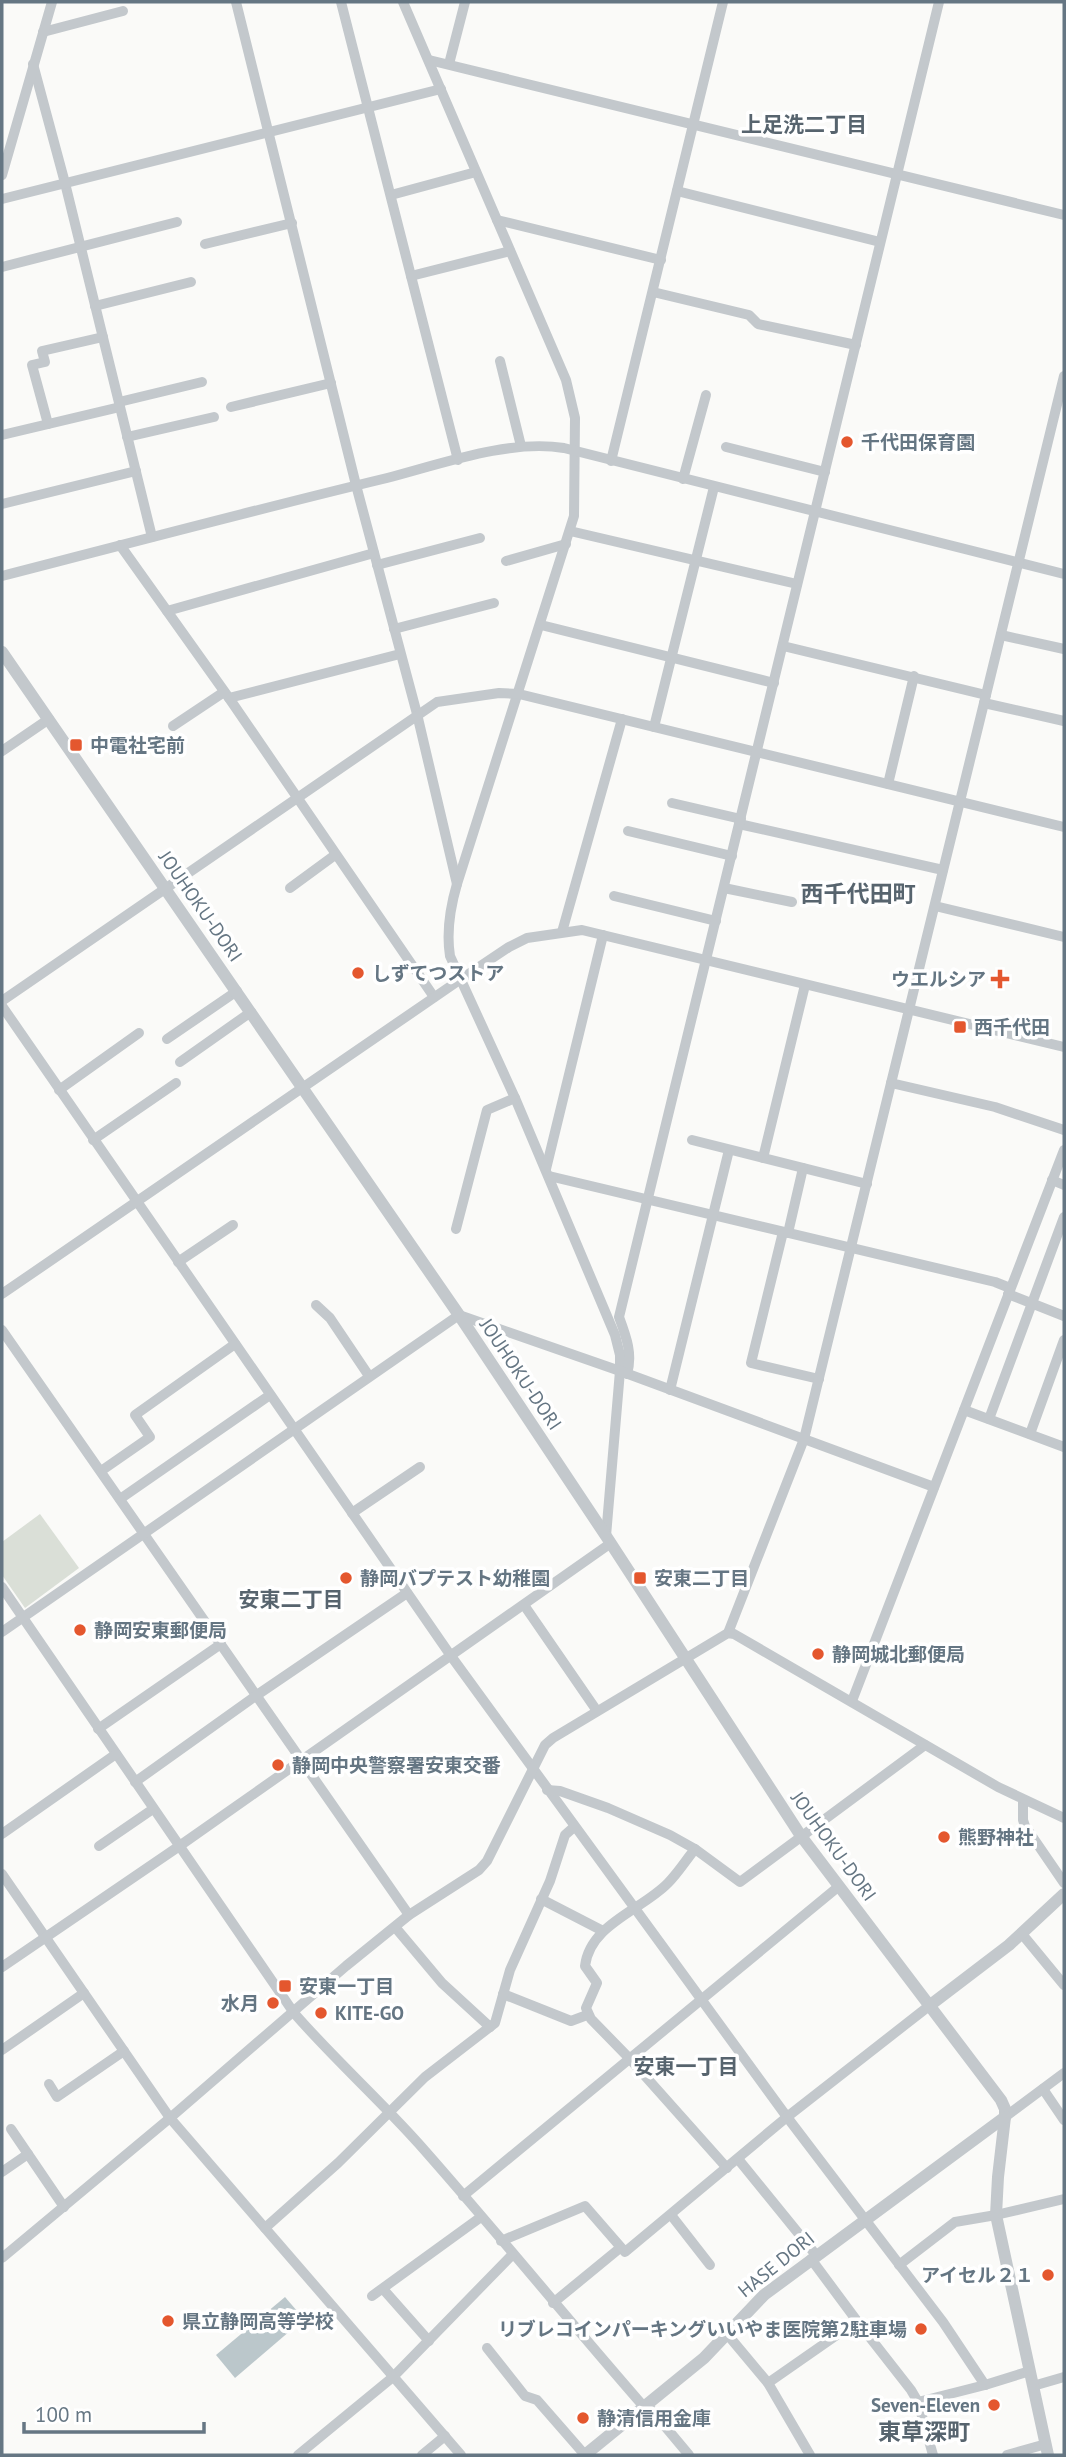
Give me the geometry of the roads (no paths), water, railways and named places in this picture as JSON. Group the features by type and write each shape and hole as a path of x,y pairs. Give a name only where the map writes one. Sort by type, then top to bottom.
{"street":[{"path":"2,175 52,2"},
{"path":"236,2 356,485 417,714 457,884"},
{"path":"341,2 458,460"},
{"path":"2,1967 524,1605 608,1540 624,1373 615,1335 547,1173 450,956 447,936 457,884 574,516 575,418 566,380 403,2"},
{"path":"449,64 465,2"},
{"path":"611,461 723,2"},
{"path":"624,1373 630,1363 627,1338 619,1317 939,2"},
{"path":"43,32 123,11"},
{"path":"429,60 1064,215"},
{"path":"33,64 152,537"},
{"path":"2,199 441,89"},
{"path":"391,195 476,172"},
{"path":"677,191 880,242"},
{"path":"497,220 661,260"},
{"path":"2,267 177,222"},
{"path":"205,244 292,223"},
{"path":"411,276 510,251"},
{"path":"95,306 191,282"},
{"path":"653,292 749,315 758,324 856,345"},
{"path":"48,424 32,365 45,362 42,351 103,337"},
{"path":"500,361 522,446"},
{"path":"728,1633 804,1439 1064,376"},
{"path":"2,435 202,382"},
{"path":"231,407 331,383"},
{"path":"683,479 706,395"},
{"path":"127,437 214,417"},
{"path":"2,576 356,485 522,446 552,446 1064,573"},
{"path":"726,447 825,472"},
{"path":"2,504 136,471"},
{"path":"654,727 714,487"},
{"path":"570,531 797,584"},
{"path":"377,565 480,538"},
{"path":"506,561 566,544"},
{"path":"121,545 434,997"},
{"path":"167,611 374,553"},
{"path":"394,629 494,603"},
{"path":"541,625 774,683"},
{"path":"1000,635 1064,649"},
{"path":"783,646 914,676 1064,721"},
{"name":"JOUHOKU-DORI","path":"2,652 459,1315 801,1836 1001,2100 1005,2118"},
{"path":"173,726 227,695 400,654"},
{"path":"888,784 914,676"},
{"path":"985,2385 943,2322 787,2117 532,1770 93,1140 2,1004 437,702 499,693 519,694 1064,827"},
{"path":"2,751 48,719"},
{"path":"562,932 622,719"},
{"path":"672,803 943,870"},
{"path":"628,831 732,856"},
{"path":"289,888 335,855"},
{"path":"724,888 792,902"},
{"path":"614,896 716,920"},
{"path":"935,906 1064,937"},
{"path":"2,1294 434,997 527,938 582,930 1064,1047"},
{"path":"547,1173 603,935"},
{"path":"762,1158 805,985"},
{"path":"167,1039 237,991"},
{"path":"180,1062 251,1012"},
{"path":"59,1090 139,1033"},
{"path":"93,1140 176,1083"},
{"path":"891,1083 995,1107 1064,1130"},
{"path":"456,1229 487,1110 514,1098"},
{"path":"692,1140 867,1184"},
{"path":"670,1390 729,1150"},
{"path":"852,1700 1064,1150"},
{"path":"803,1168 751,1363 819,1379"},
{"path":"547,1173 713,1216 995,1282 1032,1304 1064,1316"},
{"path":"1052,1180 1064,1185"},
{"path":"989,1419 1064,1217"},
{"path":"178,1262 233,1225"},
{"path":"316,1305 330,1318 369,1376"},
{"path":"2,1633 459,1315 934,1487"},
{"path":"2,1330 409,1915"},
{"path":"1030,1434 1064,1340"},
{"path":"101,1471 150,1437 135,1415 235,1344"},
{"path":"120,1499 270,1395"},
{"path":"964,1410 1064,1447"},
{"path":"352,1513 420,1467"},
{"path":"2,1587 294,2013 325,2049 390,2112 553,2303 686,2451 673,2455"},
{"path":"135,1782 407,1592"},
{"path":"524,1605 597,1711"},
{"path":"3,2254 64,2207 409,1915 479,1870 487,1861 545,1745 553,1738 728,1633 852,1700 1023,1800 1064,1818"},
{"path":"98,1729 221,1644"},
{"path":"547,1790 560,1791 608,1808 670,1835 695,1849 740,1882 926,1745"},
{"path":"2,1834 116,1754"},
{"path":"1023,1800 1025,1826 1064,1883"},
{"path":"99,1846 153,1809"},
{"path":"265,2228 338,2163 425,2077 495,2023 514,1961 565,1835 574,1827"},
{"path":"695,1849 667,1885 603,1931 586,1954 585,1966 597,1983 586,2008 587,2015 629,2057 727,2168"},
{"path":"2,1874 170,2118 461,2455"},
{"path":"463,2196 838,1887"},
{"path":"501,2241 585,2206 625,2252 787,2117 1022,1934 1064,1895"},
{"path":"541,1899 603,1931"},
{"path":"395,1927 442,1983 490,2027"},
{"path":"1022,1934 1064,1984"},
{"path":"2,2050 84,1993"},
{"path":"503,1994 571,2021 587,2015"},
{"path":"49,2084 57,2097 124,2051"},
{"path":"1007,2455 1047,2449 996,2215 1005,2118 1064,2073"},
{"path":"1043,2089 1064,2120"},
{"name":"HASE DORI","path":"585,2455 704,2358 764,2295 1005,2118"},
{"path":"11,2129 64,2207"},
{"path":"2,2172 28,2154"},
{"path":"738,2159 918,2402 930,2454"},
{"path":"899,2265 955,2222 1064,2199"},
{"path":"671,2215 710,2265"},
{"path":"372,2296 481,2217"},
{"path":"553,2303 620,2248"},
{"path":"298,2455 393,2377 512,2255"},
{"path":"383,2288 429,2340"},
{"path":"768,2383 857,2321"},
{"path":"727,2334 768,2383 810,2455"},
{"path":"487,2348 525,2396 537,2400 585,2455"},
{"path":"918,2402 1030,2371"},
{"path":"1033,2386 1064,2376"},
{"path":"422,2455 445,2436"}],"place":[{"name":"千代田保育園","path":"847,442"},
{"name":"中電社宅前","path":"76,745"},
{"name":"しずてつストア","path":"358,973"},
{"name":"ウエルシア","path":"1000,979"},
{"name":"西千代田","path":"960,1027"},
{"name":"静岡バプテスト幼稚園","path":"346,1578"},
{"name":"安東二丁目","path":"640,1578"},
{"name":"静岡安東郵便局","path":"80,1630"},
{"name":"静岡城北郵便局","path":"818,1654"},
{"name":"静岡中央警察署安東交番","path":"278,1765"},
{"name":"熊野神社","path":"944,1837"},
{"name":"安東一丁目","path":"285,1986"},
{"name":"水月","path":"273,2003"},
{"name":"KITE-GO","path":"321,2013"},
{"name":"アイセル２１","path":"1048,2275"},
{"name":"県立静岡高等学校","path":"168,2321"},
{"name":"リブレコインパーキングいいやま医院第2駐車場","path":"921,2329"},
{"name":"Seven-Eleven","path":"994,2405"},
{"name":"静清信用金庫","path":"583,2418"}],"district":[{"name":"上足洗二丁目","path":"804,125"},
{"name":"西千代田町","path":"858,894"},
{"name":"安東二丁目","path":"291,1600"},
{"name":"安東一丁目","path":"686,2067"},
{"name":"東草深町","path":"924,2432"}]}
